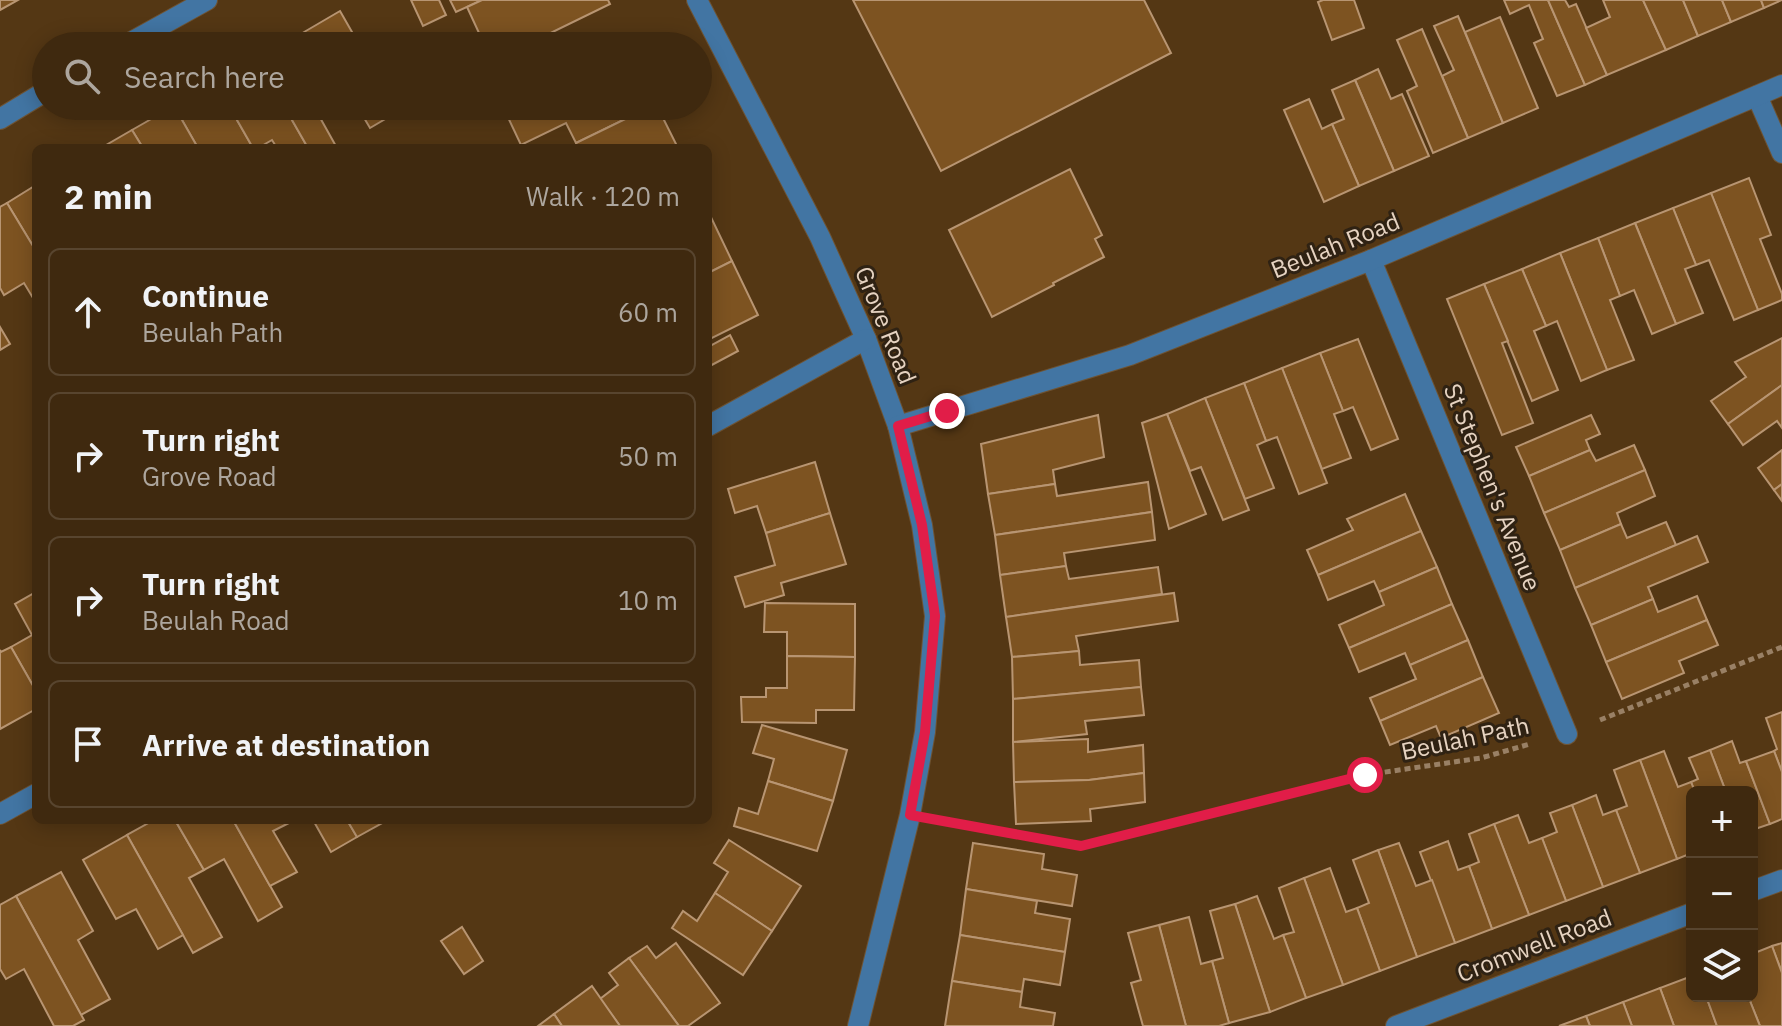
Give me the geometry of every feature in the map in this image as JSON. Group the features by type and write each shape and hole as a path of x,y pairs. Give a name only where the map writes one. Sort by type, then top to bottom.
{"street":[{"path":"149,32 207,0"},
{"name":"Grove Road","path":"697,0 820,237 866,339 898,426 922,525 935,616 925,732 910,815 858,1026"},
{"name":"Beulah Road","path":"898,426 1130,355 1371,260 1782,85"},
{"path":"1757,96 1782,153"},
{"path":"0,119 32,100"},
{"name":"St Stephen's Avenue","path":"1371,260 1567,734"},
{"path":"712,424 866,339"},
{"path":"0,814 32,796"},
{"path":"1758,889 1782,880"},
{"name":"Cromwell Road","path":"1396,1026 1686,915"}],"path":[{"name":"Beulah Path","path":"910,815 1081,846 1365,775 1481,758 1567,734 1782,647"}],"building":[{"path":"0,0 18,0 0,10"},
{"path":"411,0 439,0 446,15 423,26"},
{"path":"450,0 482,0 456,12"},
{"path":"482,0 608,0 610,4 553,32 479,32 467,7"},
{"path":"853,0 1144,0 1171,53 941,171"},
{"path":"1354,0 1364,28 1332,40 1318,2"},
{"path":"1504,0 1548,0 1585,85 1557,96 1534,43 1543,39 1529,5 1510,14"},
{"path":"1548,0 1565,0 1569,7 1576,4 1607,75 1585,85"},
{"path":"1603,0 1643,0 1666,50 1607,75 1586,28 1610,17"},
{"path":"1643,0 1683,0 1698,36 1666,50"},
{"path":"1683,0 1722,0 1731,22 1698,36"},
{"path":"1722,0 1761,0 1764,8 1731,22"},
{"path":"1761,0 1782,0 1764,8"},
{"path":"340,11 352,32 304,32"},
{"path":"1458,16 1503,123 1468,138 1442,76 1454,70 1434,26"},
{"path":"1500,17 1538,108 1503,123 1465,32"},
{"path":"1422,29 1468,138 1433,153 1407,91 1417,86 1397,40"},
{"path":"1378,69 1391,99 1402,94 1429,156 1394,171 1355,80"},
{"path":"1355,80 1394,171 1359,186 1332,124 1344,119 1332,90"},
{"path":"1309,99 1322,129 1332,124 1359,186 1324,202 1284,110"},
{"path":"150,120 182,120 196,144 141,144 132,130"},
{"path":"182,120 237,120 251,144 196,144"},
{"path":"237,120 292,120 306,144 274,144 272,140 265,144 251,144"},
{"path":"292,120 321,120 335,144 306,144"},
{"path":"365,120 384,120 370,128"},
{"path":"509,120 623,120 576,143 566,123 521,144"},
{"path":"623,120 664,120 676,144 576,144"},
{"path":"132,130 141,144 108,144"},
{"path":"1070,169 1102,235 1095,239 1104,257 992,317 949,230"},
{"path":"1749,178 1771,235 1760,239 1782,294 1782,300 1758,310 1711,193"},
{"path":"32,187 32,244 7,203"},
{"path":"1711,193 1758,310 1734,320 1709,260 1696,265 1673,208"},
{"path":"7,203 32,244 32,296 24,283 4,295 0,288 0,207"},
{"path":"1673,208 1696,265 1685,269 1703,313 1676,324 1635,223"},
{"path":"712,219 732,261 712,271"},
{"path":"1635,223 1676,324 1652,334 1634,290 1620,296 1598,238"},
{"path":"1598,238 1620,296 1610,300 1634,360 1607,370 1560,253"},
{"path":"1560,253 1607,370 1581,381 1557,321 1546,326 1522,269"},
{"path":"732,261 758,315 712,338 712,271"},
{"path":"1522,269 1546,326 1534,331 1558,390 1532,401 1484,284"},
{"path":"1484,284 1508,341 1502,343 1533,423 1502,435 1447,299"},
{"path":"0,327 10,344 0,350"},
{"path":"730,335 738,351 712,365 712,345"},
{"path":"1782,338 1782,385 1728,424 1711,401 1746,377 1735,362"},
{"path":"1358,339 1398,439 1371,450 1353,407 1343,411 1320,353"},
{"path":"1320,353 1343,411 1334,414 1351,458 1322,469 1282,368"},
{"path":"1282,368 1327,483 1299,494 1277,437 1266,441 1244,383"},
{"path":"1244,383 1266,441 1257,445 1274,488 1245,499 1205,398"},
{"path":"1782,385 1782,428 1777,421 1743,445 1728,424"},
{"path":"1205,398 1249,510 1223,520 1201,467 1190,471 1167,414"},
{"path":"1167,414 1206,514 1169,529 1142,423"},
{"path":"1098,415 1104,457 1053,470 1055,484 988,494 981,444"},
{"path":"1591,415 1600,434 1586,440 1590,450 1529,476 1516,447"},
{"path":"1634,445 1645,470 1544,513 1529,476 1590,450 1596,461"},
{"path":"1782,450 1782,484 1774,490 1758,468"},
{"path":"815,462 830,513 766,533 757,506 735,513 728,489"},
{"path":"1645,470 1655,496 1617,513 1621,524 1560,550 1544,513"},
{"path":"1148,482 1152,512 995,535 988,494 1055,484 1057,496"},
{"path":"1782,484 1782,501 1774,490"},
{"path":"1405,494 1421,531 1318,575 1307,550 1353,530 1347,519"},
{"path":"1152,512 1155,540 1064,553 1066,566 1000,575 995,535"},
{"path":"830,513 846,564 781,583 784,595 745,607 735,577 775,565 766,533"},
{"path":"1666,522 1676,545 1575,588 1560,550 1621,524 1627,538"},
{"path":"1421,531 1437,567 1379,592 1374,581 1328,600 1318,575"},
{"path":"1697,536 1708,562 1648,587 1653,599 1591,625 1575,588"},
{"path":"1066,566 1069,579 1158,567 1162,594 1006,617 1000,575"},
{"path":"1437,567 1452,604 1349,648 1339,625 1384,605 1379,592"},
{"path":"1174,593 1178,621 1076,636 1079,651 1012,657 1006,617"},
{"path":"32,594 32,635 15,604"},
{"path":"1697,596 1707,620 1606,662 1591,625 1653,599 1658,612"},
{"path":"765,603 855,604 855,657 787,656 787,632 764,632"},
{"path":"1452,604 1468,640 1410,665 1405,653 1359,672 1349,648"},
{"path":"1707,620 1718,645 1679,661 1684,673 1622,699 1606,662"},
{"path":"32,635 32,684 11,647"},
{"path":"1468,640 1483,677 1380,721 1370,698 1416,679 1410,665"},
{"path":"11,647 32,684 32,711 0,729 0,650"},
{"path":"1079,651 1080,665 1139,660 1141,687 1013,699 1012,657"},
{"path":"787,656 855,657 854,710 816,710 816,723 742,722 741,697 766,697 766,688 787,688"},
{"path":"1483,677 1499,713 1441,738 1436,726 1390,745 1380,721"},
{"path":"1141,687 1144,715 1085,721 1087,734 1013,742 1013,699"},
{"path":"1782,712 1782,772 1766,718"},
{"path":"762,725 847,750 833,801 768,781 774,759 753,753"},
{"path":"1088,739 1088,752 1143,745 1144,773 1089,780 1014,782 1013,742"},
{"path":"1732,741 1740,763 1746,761 1756,786 1724,786 1710,750"},
{"path":"1710,750 1724,786 1693,786 1691,782 1698,779 1689,758"},
{"path":"1664,751 1678,787 1691,782 1693,786 1686,786 1686,855 1677,859 1640,760"},
{"path":"1774,751 1782,772 1782,819 1770,824 1746,761"},
{"path":"1640,760 1677,859 1640,873 1616,810 1627,806 1614,770"},
{"path":"1144,773 1145,802 1090,809 1091,821 1016,824 1014,782 1089,780"},
{"path":"768,781 833,801 817,851 734,826 739,808 758,814"},
{"path":"1758,792 1770,824 1758,828"},
{"path":"1596,795 1603,815 1616,810 1640,873 1603,887 1572,805"},
{"path":"1572,805 1603,887 1566,901 1542,838 1557,832 1550,813"},
{"path":"1518,815 1529,843 1542,838 1566,901 1529,915 1494,824"},
{"path":"147,824 177,824 204,870 189,878 222,937 193,953 127,835"},
{"path":"177,824 235,824 282,907 258,921 224,859 204,870"},
{"path":"235,824 287,824 273,831 297,872 270,886"},
{"path":"315,824 349,824 357,837 331,852"},
{"path":"349,824 380,824 357,837"},
{"path":"1494,824 1529,915 1492,929 1469,866 1479,862 1469,834"},
{"path":"127,835 183,935 158,949 136,909 116,919 83,860"},
{"path":"729,840 801,886 772,931 715,893 728,872 714,863"},
{"path":"1448,841 1458,870 1469,866 1492,929 1455,943 1420,852"},
{"path":"973,843 1044,854 1042,869 1077,875 1072,906 966,889"},
{"path":"1399,843 1416,886 1432,880 1455,943 1417,957 1378,850"},
{"path":"1378,850 1417,957 1380,971 1357,908 1369,903 1353,860"},
{"path":"1330,868 1346,912 1357,908 1380,971 1343,985 1304,878"},
{"path":"61,872 93,931 78,940 110,999 81,1015 16,896"},
{"path":"1304,878 1343,985 1306,998 1283,935 1294,932 1279,888"},
{"path":"966,889 1037,901 1035,913 1070,919 1065,952 960,935"},
{"path":"715,893 772,931 743,975 672,928 683,911 697,921"},
{"path":"16,896 84,1020 73,1026 54,1026 24,969 6,979 0,969 0,905"},
{"path":"1257,896 1274,939 1283,935 1306,998 1270,1012 1235,904"},
{"path":"1235,904 1270,1012 1229,1023 1212,961 1223,958 1210,911"},
{"path":"1189,917 1201,964 1212,961 1229,1023 1186,1026 1159,925"},
{"path":"1159,925 1186,1026 1143,1026 1131,983 1141,980 1128,933"},
{"path":"462,927 483,961 464,974 441,941"},
{"path":"960,935 1065,952 1060,985 1024,979 1022,992 952,981"},
{"path":"676,943 720,1003 688,1026 679,1026 629,958 647,946 656,958"},
{"path":"1782,943 1782,973 1772,946"},
{"path":"1772,946 1782,973 1782,1026 1760,1026 1750,1002 1758,1002 1758,952"},
{"path":"629,958 679,1026 620,1026 600,999 618,985 609,973"},
{"path":"1686,978 1686,1002 1708,1002 1717,1026 1674,1026 1660,988"},
{"path":"952,981 1022,992 1020,1007 1055,1013 1053,1026 945,1026"},
{"path":"592,986 620,1026 562,1026 554,1014"},
{"path":"1660,988 1674,1026 1632,1026 1623,1002"},
{"path":"1623,1002 1632,1026 1590,1026 1586,1016"},
{"path":"1708,1002 1750,1002 1760,1026 1717,1026"},
{"path":"554,1014 562,1026 538,1026"},
{"path":"1586,1016 1590,1026 1559,1026"}],"route":[{"path":"947,411 898,426 922,525 935,616 925,732 910,815 1081,846 1365,775"}]}
